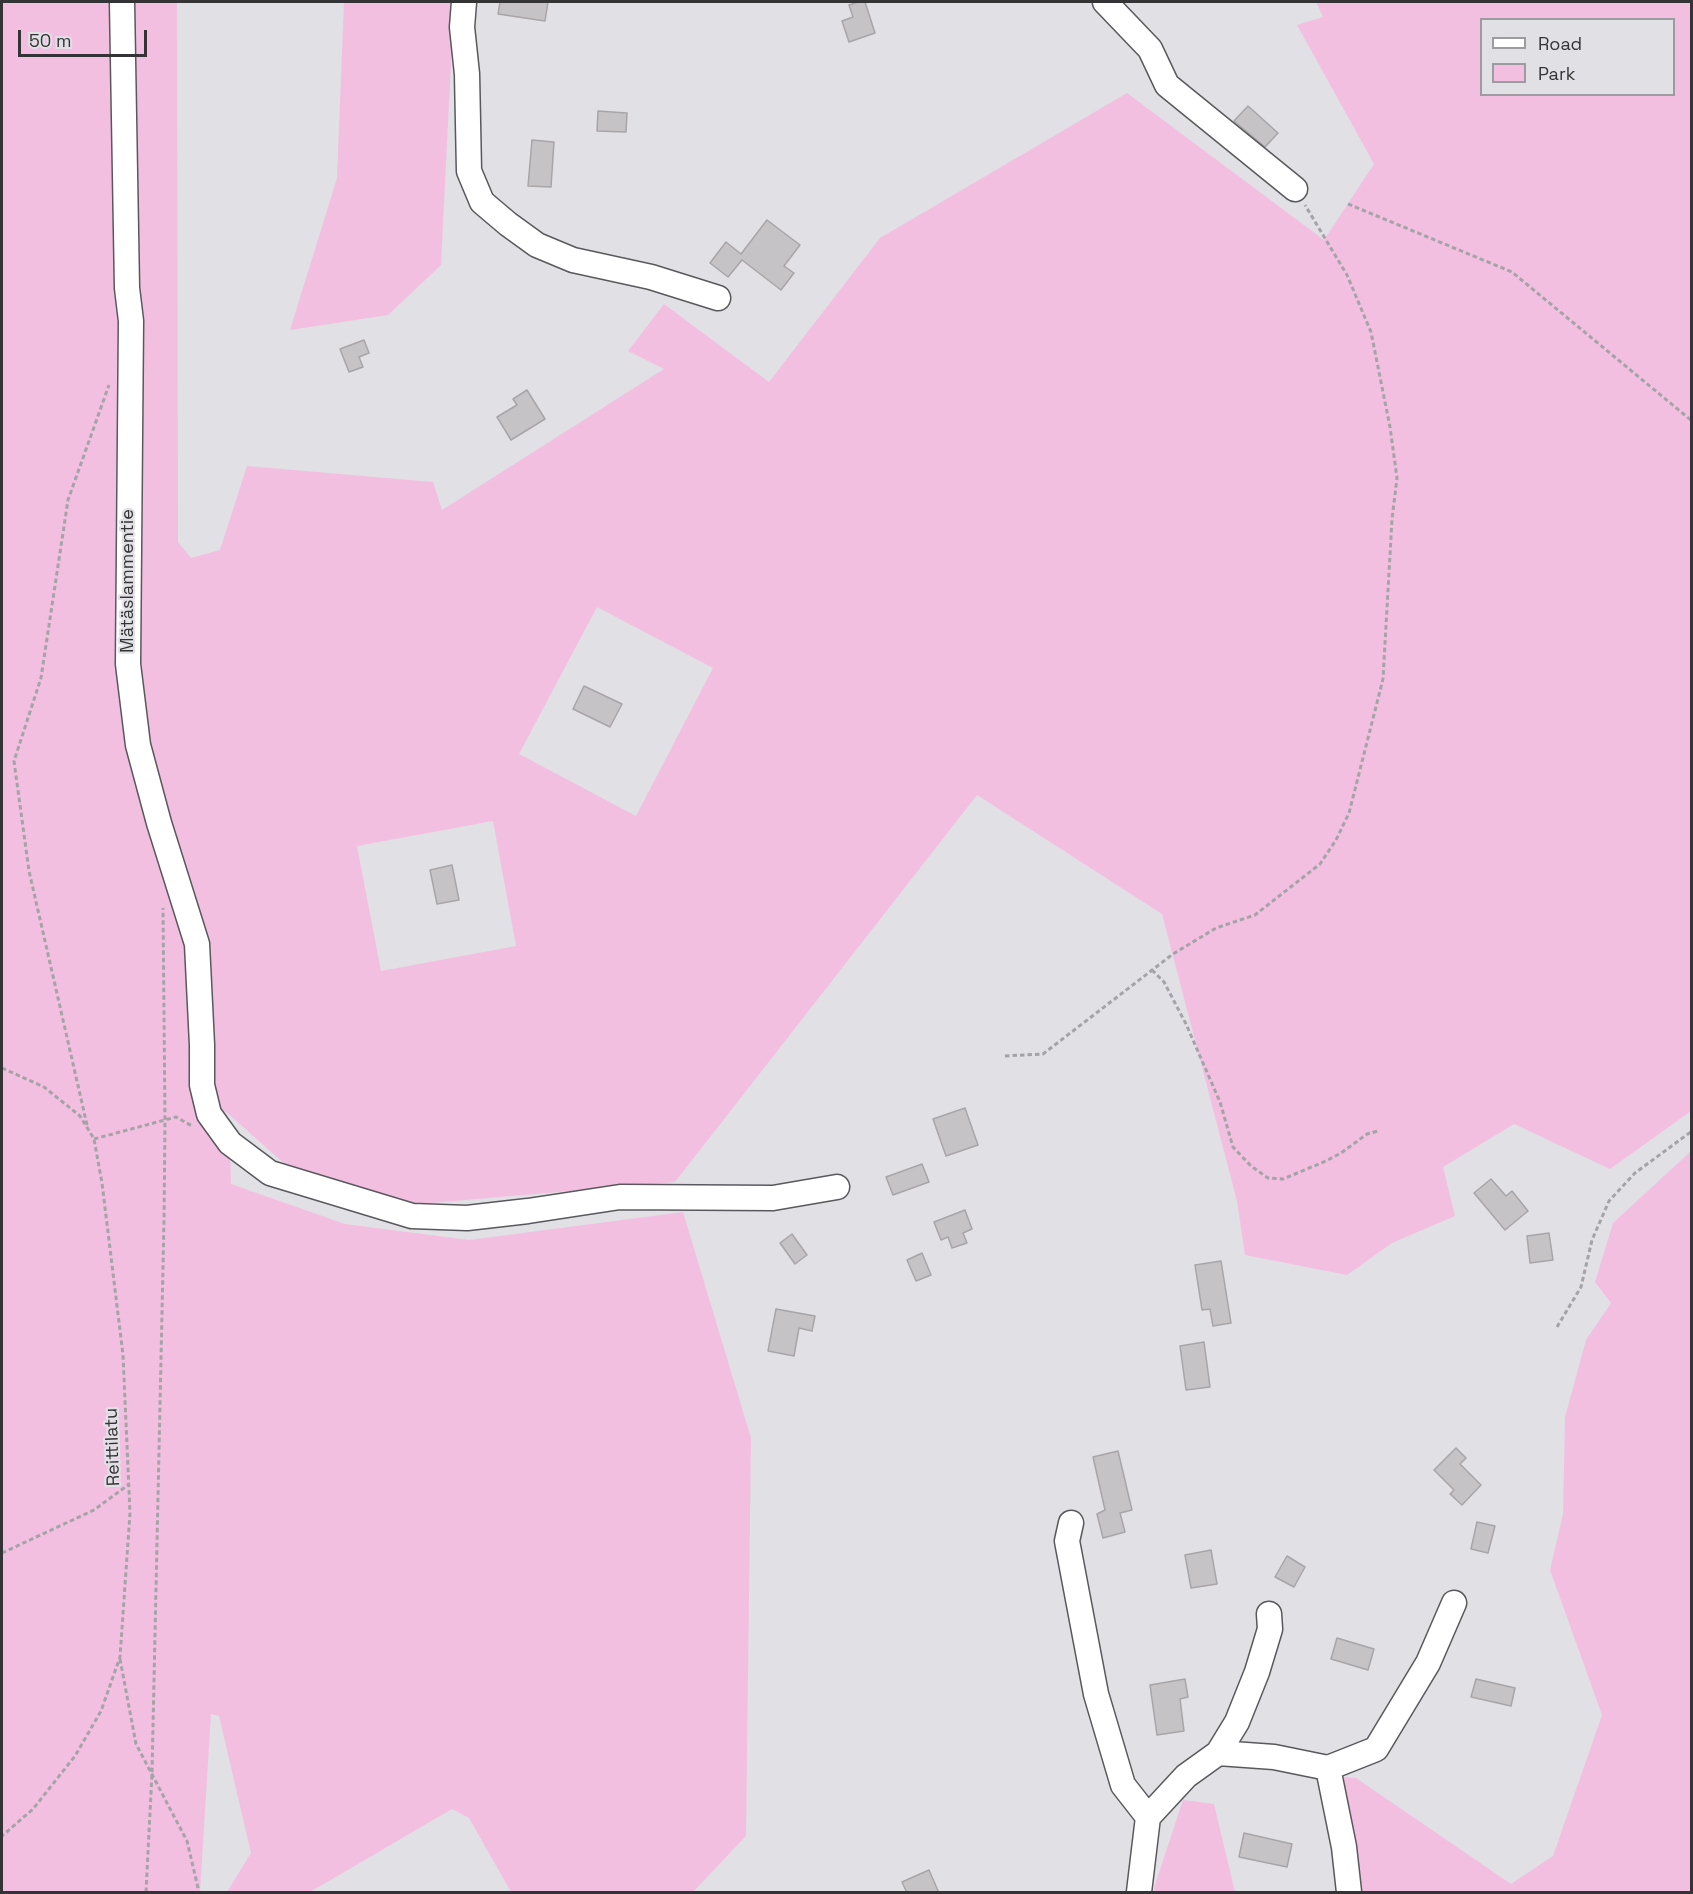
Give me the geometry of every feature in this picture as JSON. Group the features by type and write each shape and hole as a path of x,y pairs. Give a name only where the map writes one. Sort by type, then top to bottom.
{"street":[{"name":"Mätäslammentie","path":"122,2 127,288 131,321 128,664 138,745 159,823 197,944 202,1085 210,1114 230,1143 270,1173 412,1216 467,1218 620,1197 773,1198 837,1187"},
{"path":"464,2 462,27 467,74 469,171 482,202 507,224 537,245 573,260 651,277 718,298"},
{"path":"1105,2 1150,49 1167,85 1295,189"},
{"path":"1071,1523 1067,1541 1096,1694 1123,1785 1148,1817"},
{"path":"1218,1753 1274,1757 1328,1768 1376,1749 1428,1663 1454,1604"},
{"path":"1139,1893 1148,1817 1186,1776 1218,1753 1238,1722 1270,1629 1269,1614"},
{"path":"1328,1768 1344,1847 1349,1893"}],"path":[{"path":"1005,1056 1043,1054 1173,954 1216,928 1255,915 1320,864 1336,840 1349,813 1383,679 1392,512 1397,478 1390,427 1371,332 1347,275 1295,189"},
{"path":"1348,204 1512,272 1692,421"},
{"path":"88,1130 29,871 14,761 41,678 68,500 112,377"},
{"path":"146,1893 152,1773 165,1121 163,907"},
{"path":"1152,970 1164,982 1186,1024 1220,1102 1233,1147 1251,1166 1268,1178 1283,1179 1334,1157 1367,1134 1378,1131"},
{"name":"Reittilatu","path":"2,1068 44,1087 80,1116 94,1139 102,1183 123,1355 130,1513 120,1657 101,1710 75,1756 33,1809 2,1836"},
{"path":"94,1139 165,1121"},
{"path":"1557,1327 1581,1287 1592,1240 1610,1201 1635,1173 1692,1131"},
{"path":"2,1553 94,1510 128,1485"},
{"path":"120,1657 136,1744 187,1841 199,1893"}],"green space":[{"path":"2,2 177,2 178,542 191,558 220,550 247,466 433,482 442,510 664,369 628,351 664,304 769,382 880,238 1127,93 1324,240 1374,164 1297,25 1323,17 1316,2 1691,2 1691,1111 1610,1169 1514,1124 1443,1167 1455,1216 1392,1243 1347,1275 1245,1255 1237,1201 1162,914 977,795 675,1182 407,1205 286,1165 225,1111 230,1143 231,1184 345,1224 469,1240 683,1212 751,1438 746,1836 693,1892 511,1892 469,1818 452,1809 310,1892 227,1892 251,1853 219,1716 211,1714 200,1892 2,1892","holes":["597,607 713,668 636,816 519,754","493,821 516,946 381,971 357,846"]},
{"path":"344,2 454,2 441,265 388,315 290,330 337,178"},
{"path":"1691,1151 1691,1892 1352,1892 1327,1776 1356,1778 1511,1884 1553,1856 1602,1715 1550,1570 1563,1514 1565,1417 1586,1340 1611,1303 1595,1282 1613,1223"},
{"path":"1183,1800 1214,1804 1235,1892 1155,1892 1154,1888"}],"building":[{"path":"500,2 548,2 545,21 498,14"},
{"path":"865,2 875,33 849,42 842,21 853,17 849,5"},
{"path":"1248,106 1278,133 1265,147 1234,121"},
{"path":"598,111 627,113 626,132 597,131"},
{"path":"532,140 554,142 551,187 528,186"},
{"path":"767,220 800,245 784,266 794,273 781,290 742,260 728,277 710,263 726,242 741,254"},
{"path":"364,340 369,353 359,357 363,367 349,372 340,349"},
{"path":"527,390 545,419 511,440 497,417 517,405 513,399"},
{"path":"584,686 622,704 610,727 573,709"},
{"path":"452,865 459,900 437,904 430,870"},
{"path":"965,1108 978,1145 946,1156 933,1119"},
{"path":"922,1164 929,1182 893,1195 886,1177"},
{"path":"1491,1179 1506,1196 1512,1191 1528,1211 1505,1230 1474,1193"},
{"path":"965,1210 972,1229 963,1233 967,1243 952,1248 948,1237 941,1240 934,1222"},
{"path":"1549,1233 1553,1260 1530,1263 1527,1236"},
{"path":"792,1234 807,1255 795,1264 780,1243"},
{"path":"922,1253 931,1275 916,1281 907,1260"},
{"path":"1221,1261 1231,1323 1213,1326 1210,1309 1202,1310 1195,1265"},
{"path":"776,1309 815,1316 812,1331 799,1328 794,1356 768,1351"},
{"path":"1204,1342 1210,1387 1186,1390 1180,1346"},
{"path":"1456,1448 1466,1458 1460,1464 1481,1485 1462,1505 1450,1494 1454,1490 1434,1470"},
{"path":"1118,1451 1132,1510 1120,1513 1125,1532 1103,1538 1097,1514 1105,1510 1093,1457"},
{"path":"1477,1522 1495,1526 1488,1553 1471,1549"},
{"path":"1211,1550 1217,1584 1191,1588 1185,1555"},
{"path":"1287,1556 1305,1567 1294,1587 1275,1577"},
{"path":"1337,1638 1374,1649 1368,1670 1331,1659"},
{"path":"1185,1679 1188,1697 1180,1699 1184,1731 1157,1735 1150,1685"},
{"path":"1476,1679 1515,1688 1511,1706 1471,1697"},
{"path":"1244,1833 1292,1844 1287,1867 1239,1857"},
{"path":"929,1870 939,1893 907,1893 902,1882"}]}
